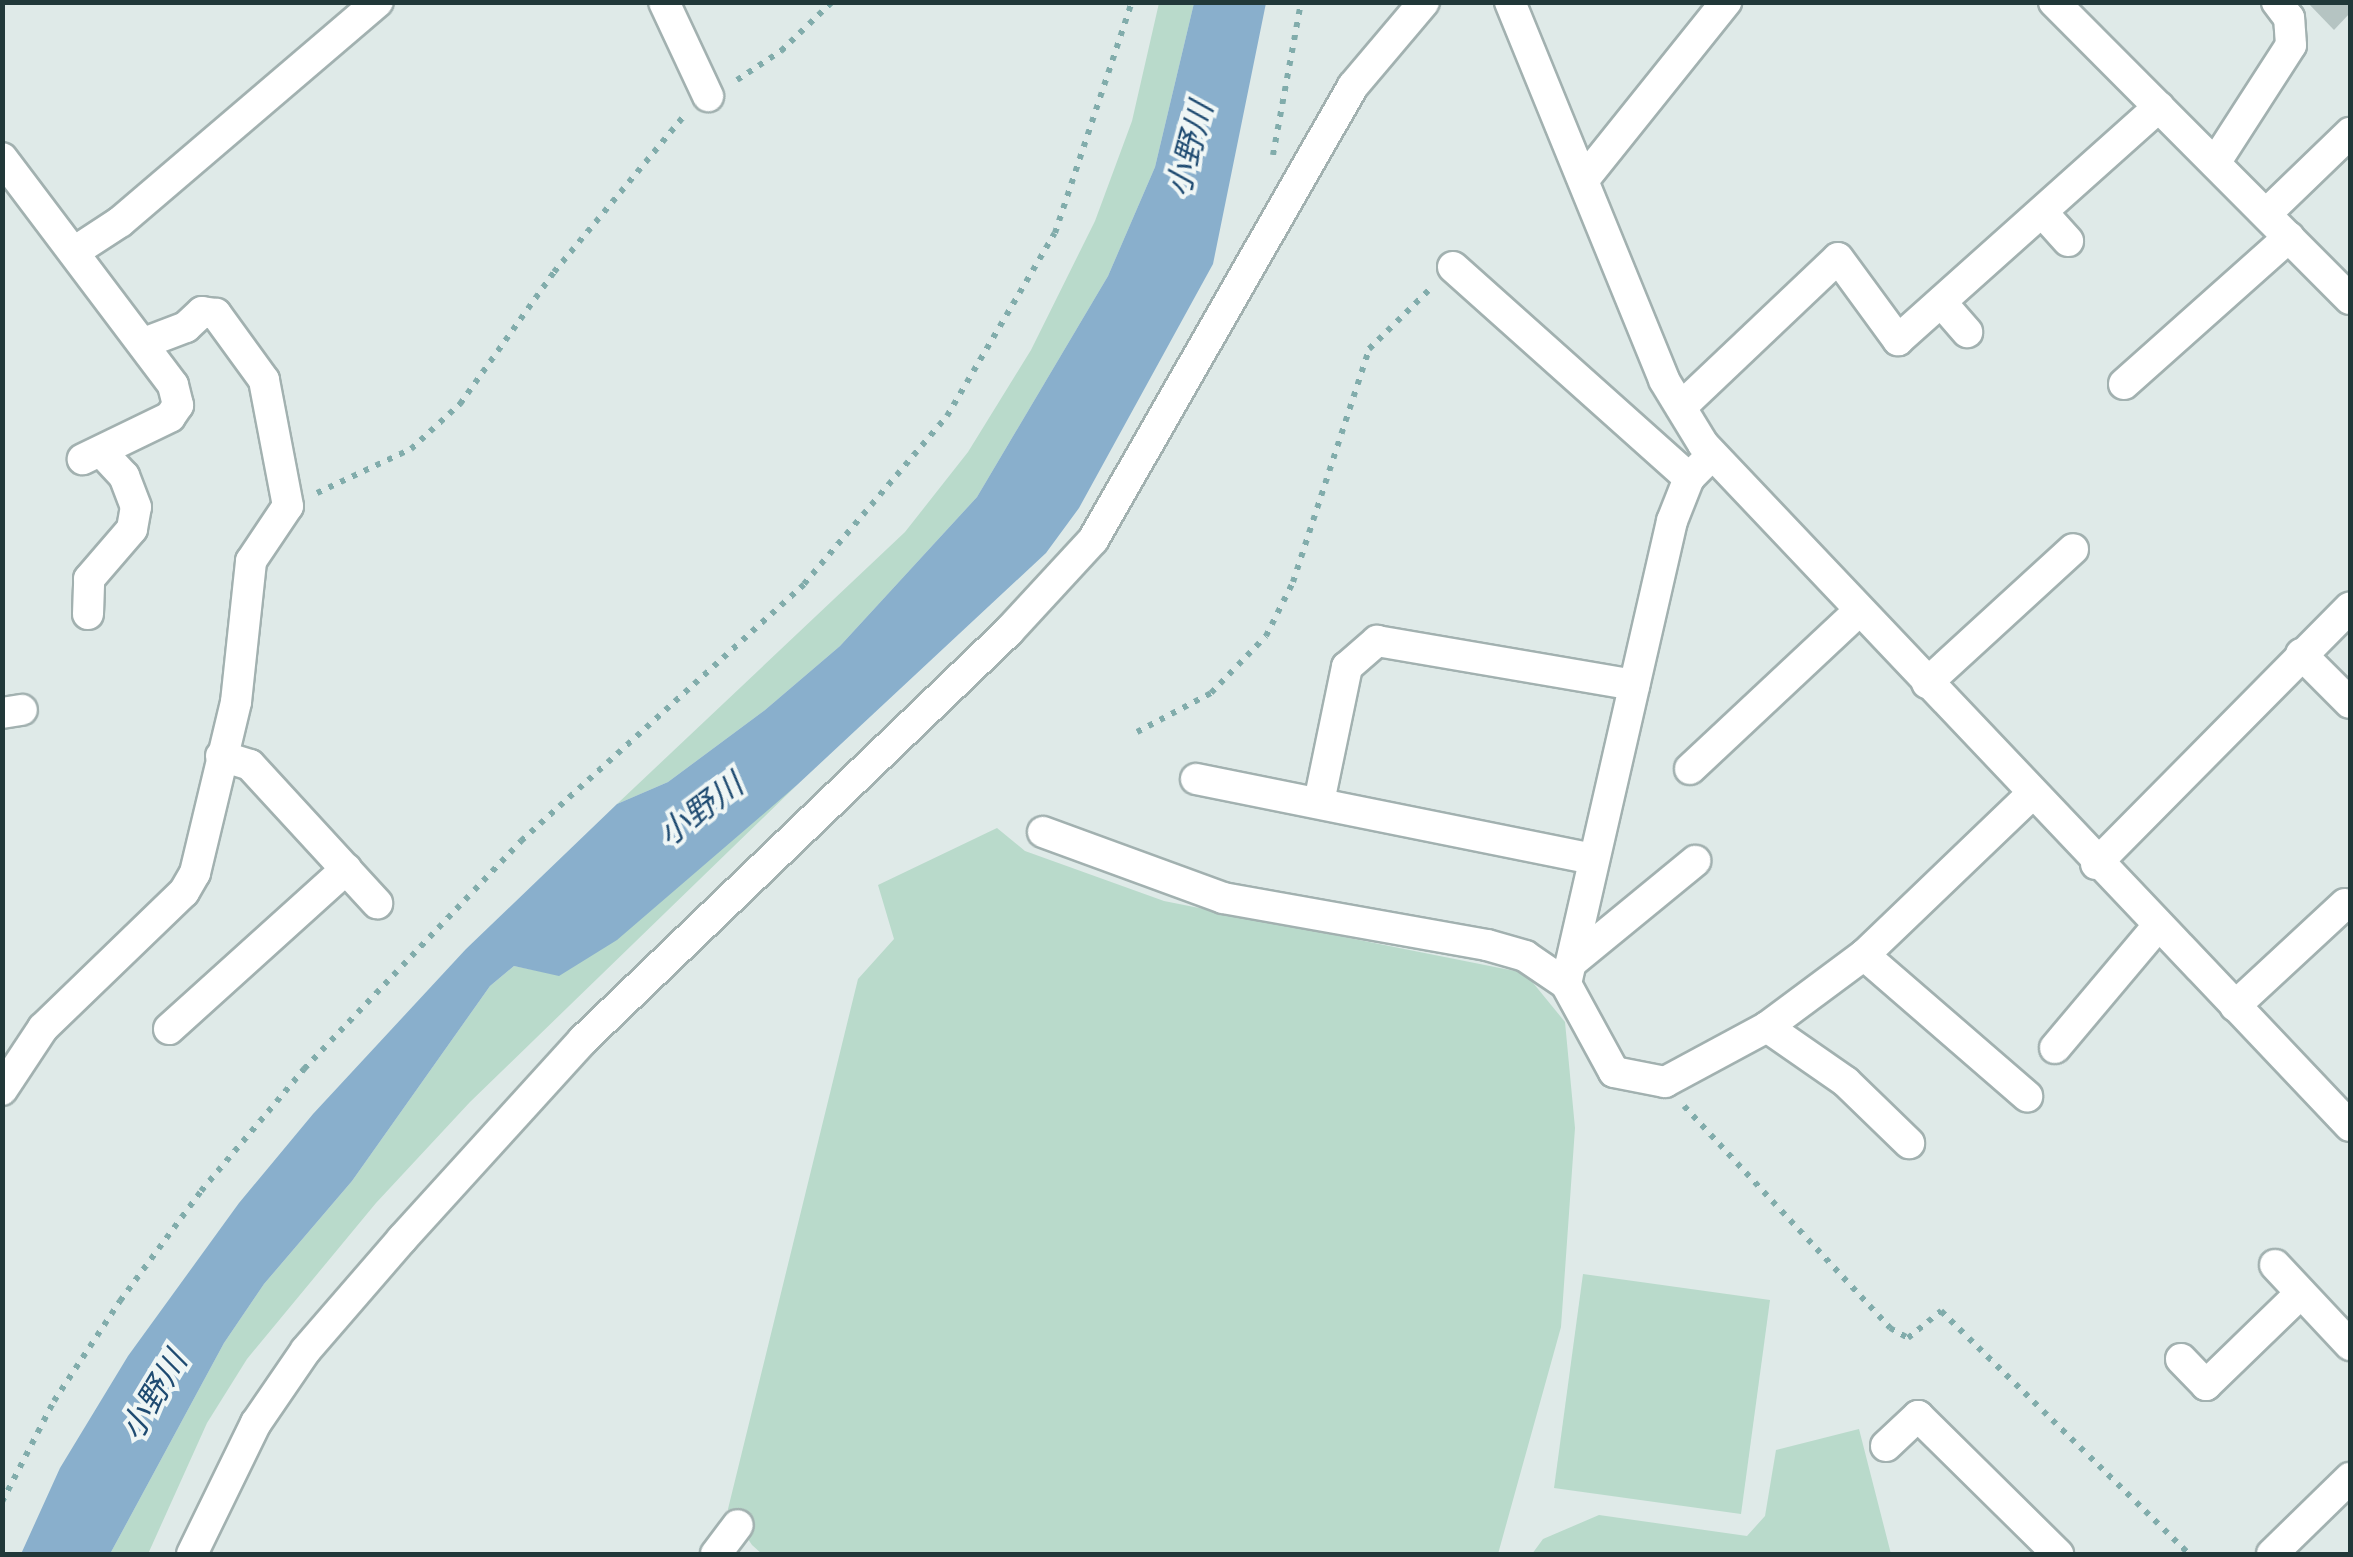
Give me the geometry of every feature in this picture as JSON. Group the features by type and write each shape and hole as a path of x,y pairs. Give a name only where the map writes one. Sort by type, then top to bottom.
{"street":[{"path":"77,250 120,222 378,2"},
{"path":"664,2 708,96"},
{"path":"192,1554 256,1423 306,1350 377,1266 583,1040 1009,631 1093,540 1353,86 1424,2"},
{"path":"1510,2 1680,407 1712,456 2096,864 2350,1126"},
{"path":"1585,178 1726,2"},
{"path":"2054,2 2350,298"},
{"path":"2215,163 2290,45 2289,18 2277,2"},
{"path":"1680,407 1838,258 1898,340 2158,107"},
{"path":"2266,214 2350,132"},
{"path":"2,158 77,250 144,343 173,385 178,405 157,427 109,441 92,455 124,476 136,507 132,529 78,572 88,614"},
{"path":"2042,212 2068,241"},
{"path":"2124,384 2288,236"},
{"path":"1453,267 1689,478"},
{"path":"1941,302 1967,332"},
{"path":"2,1090 43,1028 184,892 195,873 236,702 251,561 288,506 264,380 216,314 202,312 186,327 144,343"},
{"path":"1712,456 1689,478 1592,859 1569,974 1614,1072 1665,1082 1767,1027 1864,955 2032,795"},
{"path":"1927,683 2073,549"},
{"path":"2096,864 2350,607"},
{"path":"1690,769 1859,611"},
{"path":"1319,802 1348,667 1376,641 1634,686"},
{"path":"2301,654 2350,704"},
{"path":"221,756 250,765 377,903"},
{"path":"1196,779 1592,859"},
{"path":"1044,832 1223,898 1487,945 1569,974"},
{"path":"1569,974 1695,861"},
{"path":"169,1029 206,1015 346,869"},
{"path":"2234,1006 2345,904"},
{"path":"2055,1048 2157,928"},
{"path":"1864,955 2028,1096"},
{"path":"1767,1027 1846,1082 1909,1143"},
{"path":"2276,1265 2350,1345"},
{"path":"2181,1359 2206,1385 2301,1293"},
{"path":"1886,1446 1918,1416 2058,1554"},
{"path":"2272,1554 2350,1478"},
{"path":"716,1554 738,1526"}],"path":[{"path":"288,506 411,449 435,429 669,130 708,96 782,51 832,2"},
{"path":"2,1502 54,1401 120,1301 201,1191 304,1069 521,842 804,584 947,416 1055,233 1132,2"},
{"path":"1272,165 1301,2"},
{"path":"1137,732 1211,693 1266,636 1293,582 1370,349 1453,267"},
{"path":"1665,1082 1890,1328 1908,1338 1941,1311 2189,1554"}],"green space":[{"path":"1159,3 1194,3 1155,167 1108,276 977,497 840,646 765,710 668,782 617,804 905,532 968,452 1031,350 1095,221 1132,121"},
{"path":"797,785 470,1102 376,1203 247,1359 207,1423 148,1554 110,1554 224,1343 264,1284 352,1181 490,986 514,966 559,975"},
{"path":"997,828 1025,851 1164,901 1525,973 1565,1022 1575,1128 1561,1327 1498,1554 762,1554 752,1545 728,1509 858,979 894,939 878,885"},
{"path":"1583,1274 1770,1300 1741,1514 1554,1488"},
{"path":"1859,1429 1891,1554 1532,1554 1543,1539 1599,1515 1747,1536 1765,1516 1776,1450"}],"water":[{"name":"小野川","path":"1194,3 1266,3 1213,264 1079,508 1046,553 797,785 617,940 559,976 514,966 490,986 352,1181 264,1284 224,1343 110,1554 21,1554 60,1468 128,1356 239,1203 313,1114 466,949 617,804 668,782 765,710 840,646 977,497 1108,276 1155,167"}],"building":[{"path":"2307,2 2350,2 2350,13 2334,30"}]}
